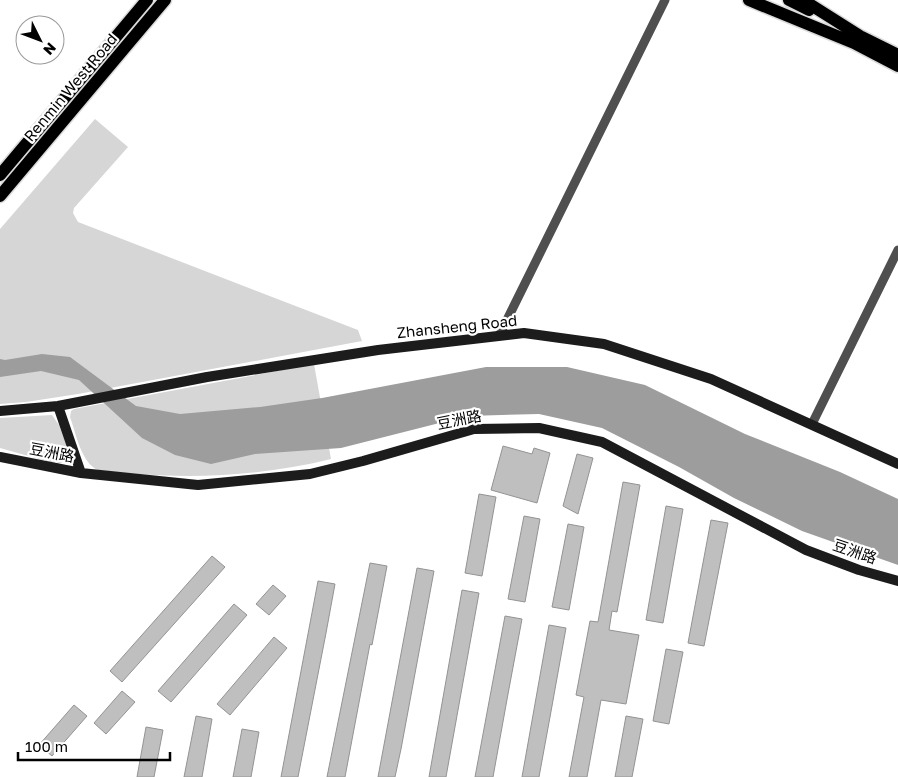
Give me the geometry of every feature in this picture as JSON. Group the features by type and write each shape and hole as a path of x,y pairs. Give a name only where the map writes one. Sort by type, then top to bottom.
{"main road":[{"name":"Renmin West Road","path":"0,175 147,0"},
{"name":"Renmin West Road","path":"0,196 165,0"},
{"path":"749,0 898,55"},
{"path":"772,0 857,40"},
{"path":"789,0 898,66"},
{"path":"803,0 857,40"}],"street":[{"path":"498,336 666,0"},
{"path":"812,424 898,250"},
{"name":"Zhansheng Road","path":"0,411 58,406 207,377 369,351 524,333 604,344 711,379 898,464"},
{"path":"58,406 81,473"},
{"name":"豆洲路","path":"0,457 81,473 198,485 310,474 474,429 539,428 602,442 806,550 859,570 898,581"}],"shaded area":[{"path":"95,119 128,147 74,208 73,213 78,222 358,330 362,341 78,394 0,404 0,229"},
{"path":"42,354 70,357 136,406 180,414 260,407 322,398 486,367 567,367 645,385 745,434 840,472 898,499 898,565 802,531 734,498 679,467 602,428 539,414 467,416 341,448 255,454 211,464 175,455 142,438 79,380 41,371 0,377 0,359 5,360"},
{"path":"314,364 331,459 273,470 215,475 156,475 98,470 87,461 83,454 70,417 71,411 74,409"},
{"path":"52,415 59,425 69,452 63,462 57,464 0,448 0,418"}],"building":[{"path":"503,446 532,454 534,448 550,453 537,503 491,490"},
{"path":"577,454 593,458 578,514 563,506"},
{"path":"623,482 640,485 617,612 612,611 609,630 639,635 626,704 601,700 587,777 569,777 584,697 576,695 590,621 598,622"},
{"path":"479,494 496,497 482,576 465,573"},
{"path":"666,506 683,509 663,623 646,620"},
{"path":"524,516 540,519 525,602 508,599"},
{"path":"711,520 728,523 704,646 688,643"},
{"path":"568,524 584,527 569,610 552,607"},
{"path":"212,556 225,567 122,682 110,671"},
{"path":"370,563 387,566 372,645 370,644 345,777 327,777"},
{"path":"417,568 434,571 401,749 395,777 378,777"},
{"path":"318,581 335,584 326,633 298,777 281,777"},
{"path":"273,585 286,596 269,615 256,604"},
{"path":"462,590 479,593 446,777 429,777"},
{"path":"234,604 247,615 171,702 158,691"},
{"path":"505,616 522,619 493,777 475,777"},
{"path":"549,625 566,628 539,777 522,777"},
{"path":"274,637 287,648 230,715 217,704"},
{"path":"666,649 683,652 669,724 653,721"},
{"path":"122,691 135,702 106,734 94,723"},
{"path":"74,705 87,716 52,756 39,745"},
{"path":"196,716 212,719 202,777 184,777"},
{"path":"626,716 643,719 632,777 615,777"},
{"path":"146,727 163,730 154,777 137,777"},
{"path":"242,729 259,732 251,777 233,777"}]}
